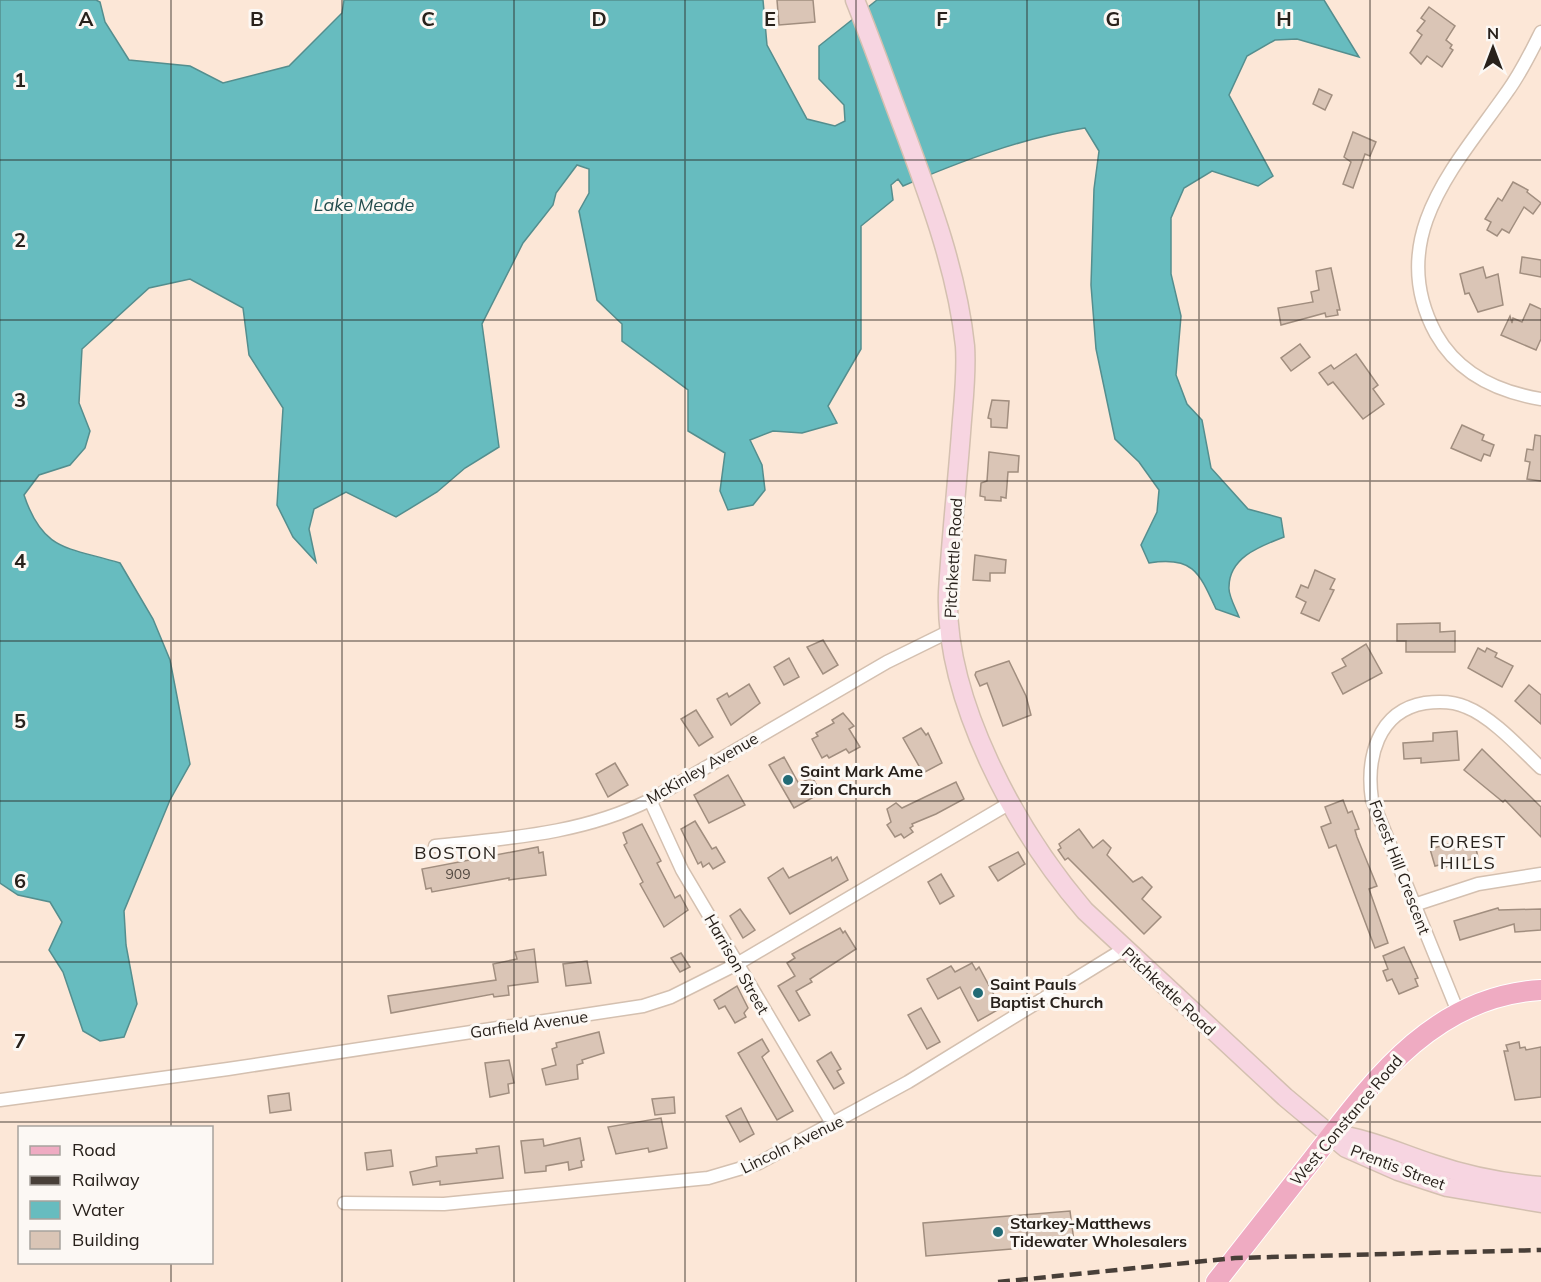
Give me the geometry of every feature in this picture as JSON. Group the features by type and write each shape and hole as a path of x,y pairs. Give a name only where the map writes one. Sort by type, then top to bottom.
{"main road":[{"name":"Pitchkettle Road","path":"856,3 925,185 954,286 965,348 965,380 949,590 950,631 961,685 990,762 1010,803 1056,878 1085,911 1311,1121 1332,1134"},
{"name":"West Constance Road","path":"1216,1282 1394,1059 1417,1039 1458,1012 1508,995 1541,990"},
{"name":"Prentis Street","path":"1332,1134 1359,1137 1432,1164 1472,1175 1541,1186"},
{"name":"Prentis Street","path":"1332,1134 1356,1154 1425,1180 1494,1197 1541,1203"}],"street":[{"path":"1541,32 1508,92 1445,178 1428,212 1420,256 1424,304 1432,326 1454,360 1464,369 1487,382 1541,399"},
{"name":"McKinley Avenue","path":"435,846 542,834 578,827 613,816 650,800 867,673 950,631"},
{"name":"Forest Hill Crescent","path":"1458,1012 1372,800 1370,765 1381,731 1394,717 1419,704 1453,703 1481,716 1541,768"},
{"name":"Harrison Street","path":"650,800 682,870 832,1125"},
{"name":"Garfield Avenue","path":"0,1100 621,1011 671,997 737,964 1010,803"},
{"path":"1414,905 1478,884 1541,874"},
{"name":"Lincoln Avenue","path":"344,1203 444,1204 708,1178 759,1163 832,1125 986,1036 1124,949"}],"water":[{"name":"Lake Meade","path":"0,0 96,0 100,2 105,22 129,60 190,66 223,83 289,66 342,13 344,0 763,0 767,45 807,119 835,126 845,121 844,105 819,79 819,46 877,0 1324,0 1359,57 1297,39 1275,40 1247,56 1229,95 1273,176 1258,186 1212,171 1184,188 1171,218 1171,274 1181,316 1176,375 1187,404 1202,420 1211,468 1248,509 1281,518 1284,537 1256,549 1240,560 1234,568 1230,577 1229,590 1239,617 1216,609 1199,576 1185,565 1164,561 1149,563 1141,545 1157,512 1159,490 1139,462 1115,439 1096,349 1091,285 1094,189 1099,151 1085,128 1061,132 992,151 903,186 898,179 891,185 893,200 861,226 861,349 828,406 837,423 802,433 773,431 750,440 762,465 765,490 753,505 728,510 720,491 725,453 688,431 688,390 622,341 622,324 597,300 579,211 589,193 589,169 577,165 556,193 553,205 523,243 482,324 499,447 465,468 437,492 396,517 346,492 314,509 309,529 316,562 293,537 277,505 283,408 249,355 243,308 190,279 149,288 82,349 79,403 90,431 85,448 70,465 39,475 24,495 31,514 49,537 72,549 120,563 153,619 170,660 190,764 170,800 124,911 126,945 137,1004 124,1037 100,1041 83,1031 63,972 49,950 62,922 50,902 18,895 0,883"}],"building":[{"path":"777,0 813,0 815,22 779,25"},
{"path":"1429,7 1455,26 1446,40 1452,45 1450,48 1453,50 1442,67 1427,56 1421,64 1410,53 1422,35 1417,31 1425,21 1421,18"},
{"path":"1319,89 1332,95 1325,110 1313,104"},
{"path":"1353,132 1376,142 1370,156 1365,154 1353,188 1343,184 1351,162 1344,157"},
{"path":"1513,182 1528,190 1527,192 1541,203 1533,214 1524,207 1509,233 1502,229 1497,236 1487,230 1491,222 1485,219 1498,198 1502,201"},
{"path":"1522,257 1541,260 1541,277 1520,273"},
{"path":"1483,267 1486,278 1498,274 1503,305 1478,312 1469,293 1465,294 1460,274"},
{"path":"1331,268 1340,310 1337,310 1338,315 1326,317 1325,313 1281,325 1278,308 1313,302 1311,292 1319,290 1316,271"},
{"path":"1530,304 1541,309 1541,339 1536,350 1501,335 1510,316 1512,323 1513,318 1522,322"},
{"path":"1300,344 1310,357 1291,371 1281,358"},
{"path":"1356,354 1378,385 1373,389 1384,404 1363,419 1333,382 1328,385 1319,373 1331,365 1334,369"},
{"path":"992,400 1009,401 1007,428 991,427 991,419 988,418"},
{"path":"1462,425 1484,435 1482,440 1494,445 1490,456 1484,454 1481,461 1451,448"},
{"path":"1535,435 1541,436 1541,481 1527,479 1530,462 1525,461 1527,449 1533,450"},
{"path":"989,452 1019,456 1018,472 1008,472 1006,498 1001,497 1001,501 985,500 985,497 980,496 981,483 987,481"},
{"path":"975,555 1006,560 1005,573 990,573 990,581 973,580"},
{"path":"1315,570 1335,579 1330,589 1334,590 1319,621 1301,613 1306,602 1296,597 1301,585 1308,588"},
{"path":"1440,623 1440,632 1455,631 1455,652 1406,652 1406,641 1397,641 1397,624"},
{"path":"823,640 838,665 823,674 807,647"},
{"path":"1366,644 1382,673 1343,694 1332,673 1346,666 1342,659"},
{"path":"1478,648 1485,652 1487,648 1497,653 1495,657 1513,666 1502,687 1468,668"},
{"path":"789,658 799,677 784,685 774,667"},
{"path":"1009,661 1026,696 1031,715 1003,726 987,683 980,686 975,675 976,672"},
{"path":"749,684 760,703 731,725 717,699 727,693 729,697"},
{"path":"1529,685 1541,695 1541,724 1515,701"},
{"path":"696,710 713,737 699,746 681,719"},
{"path":"843,713 854,726 849,729 860,747 849,753 846,749 829,758 827,755 822,758 812,739 818,736 816,733 834,723 832,720"},
{"path":"921,728 926,735 928,733 942,763 923,773 903,738"},
{"path":"1457,731 1459,760 1421,763 1421,758 1404,759 1403,743 1433,741 1433,733"},
{"path":"1482,749 1541,807 1541,837 1505,800 1503,802 1464,770"},
{"name":"Saint Mark Ame Zion Church","path":"784,757 799,784 812,777 821,793 794,808 769,765"},
{"path":"615,763 628,785 608,797 596,774"},
{"path":"728,775 745,805 709,823 694,795"},
{"path":"956,782 964,799 912,824 910,828 913,832 904,838 901,834 895,837 887,825 891,822 887,809 896,803 902,808"},
{"path":"1343,800 1348,813 1352,811 1359,829 1355,830 1357,837 1377,886 1369,889 1388,943 1375,948 1336,845 1329,848 1321,827 1331,823 1325,807"},
{"path":"695,821 712,849 716,847 725,862 713,869 709,863 703,867 701,862 698,864 681,829"},
{"path":"642,824 661,861 657,863 675,898 680,895 688,910 664,927 640,884 643,882 624,845 627,843 623,833"},
{"path":"1079,829 1093,848 1103,840 1111,848 1107,855 1133,882 1142,877 1152,887 1142,899 1161,917 1144,934 1068,858 1065,860 1058,850 1061,848 1059,844"},
{"path":"1473,837 1478,857 1445,867 1444,864 1435,866 1430,849"},
{"path":"538,847 539,853 543,852 546,875 509,880 509,878 432,892 431,888 426,889 422,869"},
{"path":"1018,852 1025,864 998,881 989,867"},
{"path":"831,857 832,861 837,857 848,880 790,914 768,878 783,868 789,878"},
{"path":"941,874 954,896 940,904 928,882"},
{"path":"1498,908 1499,910 1541,909 1541,930 1515,932 1514,924 1460,940 1454,921"},
{"path":"740,909 755,930 743,938 730,916"},
{"path":"840,928 843,933 845,931 856,949 810,979 812,982 796,991 810,1015 799,1021 778,986 795,976 787,963 795,958 792,954"},
{"path":"1404,947 1418,978 1415,979 1418,986 1399,994 1392,979 1387,981 1383,971 1388,969 1383,956"},
{"path":"534,949 538,982 508,986 509,995 494,997 493,994 391,1013 388,996 496,980 493,964 517,959 515,952"},
{"path":"681,953 690,967 680,972 671,958"},
{"path":"587,961 591,983 566,986 563,964"},
{"name":"Saint Pauls Baptist Church","path":"972,963 976,970 979,967 1001,1008 978,1021 960,987 938,999 927,979 951,966 955,972"},
{"path":"737,986 748,1008 744,1013 746,1017 735,1023 725,1006 719,1009 714,1000"},
{"path":"921,1008 940,1042 927,1049 908,1015"},
{"path":"599,1032 604,1053 582,1060 583,1063 577,1065 578,1079 546,1085 542,1069 556,1065 552,1049 557,1047 556,1043"},
{"path":"762,1039 769,1051 762,1057 793,1111 777,1120 738,1053"},
{"path":"1519,1042 1520,1048 1525,1047 1526,1050 1541,1047 1541,1097 1515,1100 1504,1051 1508,1051 1506,1045"},
{"path":"831,1052 841,1069 837,1071 844,1083 834,1089 817,1061"},
{"path":"509,1060 514,1083 508,1084 509,1093 490,1097 485,1063"},
{"path":"289,1093 291,1110 270,1113 268,1096"},
{"path":"674,1097 675,1113 655,1115 652,1099"},
{"path":"741,1108 754,1134 740,1142 726,1116"},
{"path":"661,1118 667,1148 649,1152 648,1148 616,1154 608,1127"},
{"path":"580,1138 584,1160 581,1161 582,1167 569,1170 568,1162 546,1166 546,1171 525,1173 521,1141 543,1139 544,1146"},
{"path":"499,1146 503,1178 440,1185 440,1181 413,1185 410,1172 437,1166 436,1157 477,1153 476,1149"},
{"path":"391,1150 393,1166 367,1170 365,1153"},
{"name":"Starkey-Matthews Tidewater Wholesalers","path":"1070,1211 1074,1241 1071,1244 926,1256 923,1223"}],"railway":[{"path":"998,1282 1235,1258 1541,1250"}],"place":[{"name":"Saint Mark Ame Zion Church","path":"788,780"},
{"name":"Saint Pauls Baptist Church","path":"978,993"},
{"name":"Starkey-Matthews Tidewater Wholesalers","path":"998,1232"}],"district":[{"name":"FOREST HILLS","path":"1468,852"},
{"name":"BOSTON","path":"456,853"}]}
